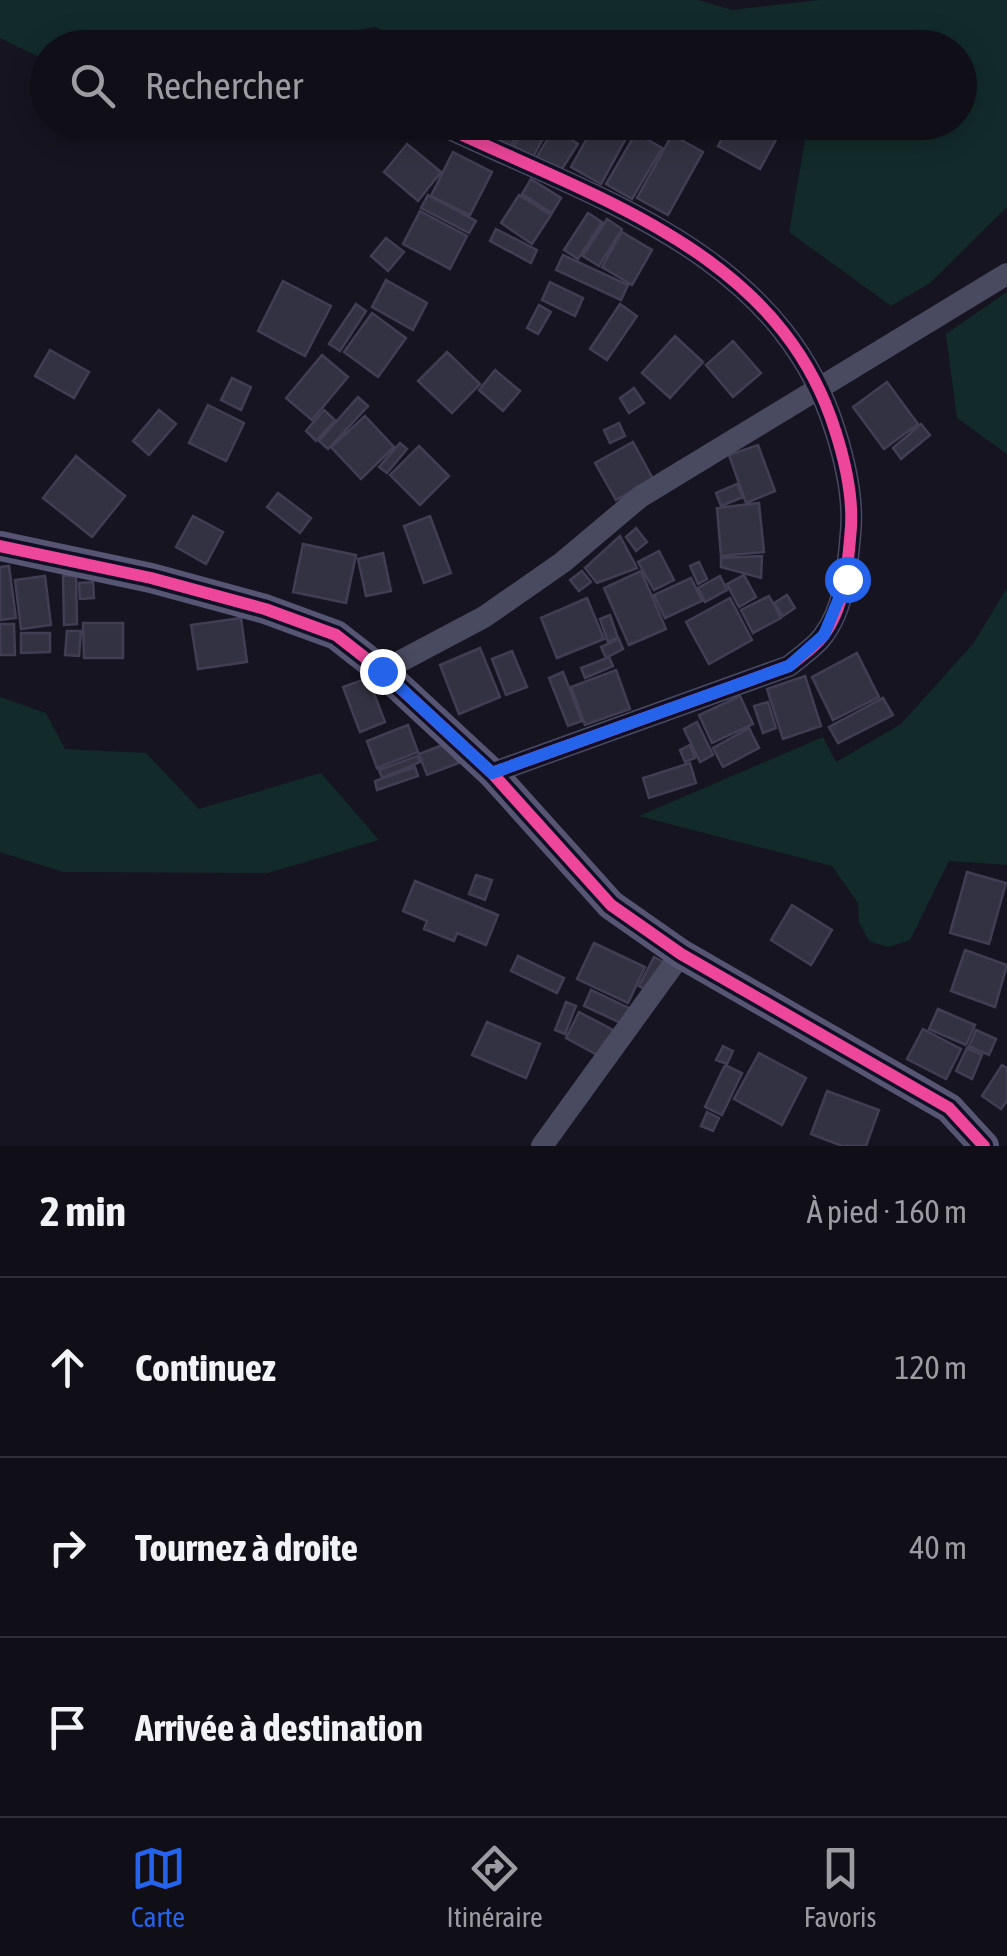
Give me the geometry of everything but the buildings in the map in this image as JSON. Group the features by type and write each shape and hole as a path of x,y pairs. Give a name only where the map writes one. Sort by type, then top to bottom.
{"street":[{"path":"474,140 623,208 723,267 778,322 821,385 852,504 847,579 824,635 789,666 492,773"},
{"path":"382,671 484,617 563,562 640,497 1007,274"},
{"path":"0,546 266,609 336,635 382,671 492,773 612,905 681,954 949,1108 984,1146"},
{"path":"542,1146 681,954"}],"green space":[{"path":"0,0 698,0 732,10 820,0 1007,0 1007,207 930,283 891,306 789,232 805,140 977,140 977,30 30,30 30,53 0,38"},
{"path":"1007,292 1007,454 957,418 946,334"},
{"path":"1007,588 1007,865 949,861 910,940 888,947 869,941 859,922 858,903 832,866 639,816 823,737 836,762 901,724 973,644"},
{"path":"0,697 46,713 65,749 146,753 199,809 321,773 379,840 268,873 63,872 0,852"}],"cycle path":[{"path":"475,140 672,236 724,273 770,316 808,368 835,430 851,502 847,569 837,611 820,640 789,666 492,773"},
{"path":"0,546 151,578 265,609 336,635 382,671 492,773 611,905 681,954 949,1108 984,1146"}],"route":[{"path":"382,671 492,773 789,666 824,635 847,579"}]}
